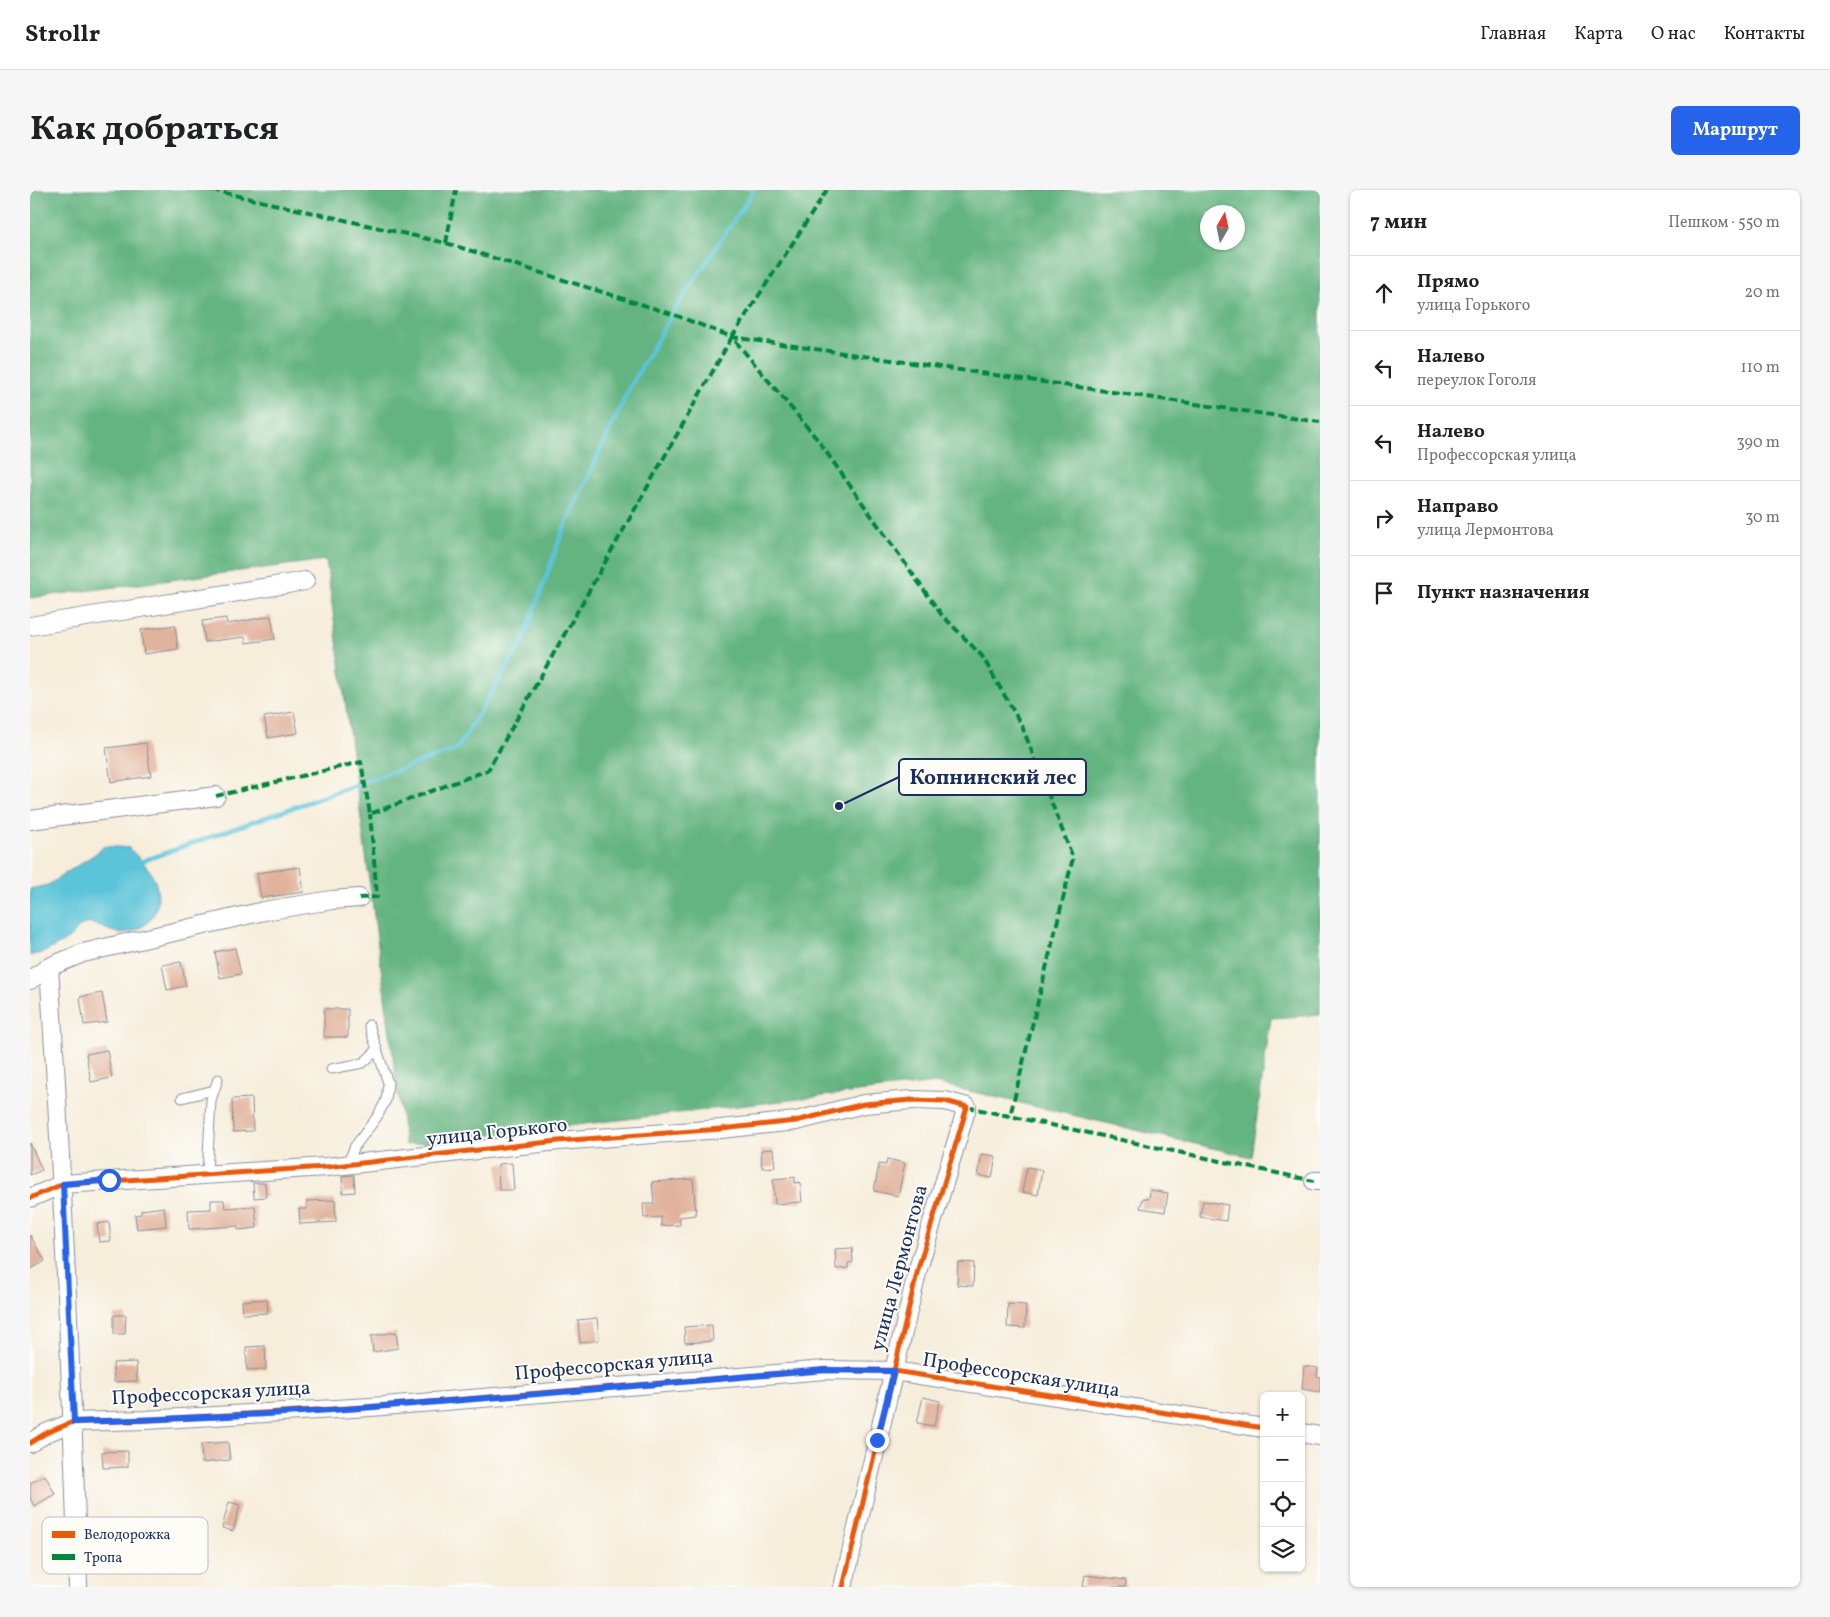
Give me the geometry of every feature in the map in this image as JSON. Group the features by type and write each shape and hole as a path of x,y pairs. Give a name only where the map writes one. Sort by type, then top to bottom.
{"street":[{"path":"30,626 305,581"},
{"path":"30,820 216,796"},
{"path":"30,980 49,966 83,953 264,911 332,900 360,898"},
{"path":"49,966 63,1184 76,1517"},
{"name":"улица Горького","path":"30,1198 63,1184 348,1164 558,1141 721,1129 786,1122 864,1104 912,1100 945,1101 967,1107"},
{"name":"улица Лермонтова","path":"843,1587 918,1269 967,1107"},
{"name":"Профессорская улица","path":"30,1444 46,1433 74,1422 146,1420 371,1407 825,1370 894,1371 1260,1427"},
{"path":"1305,1434 1320,1436"},
{"path":"78,1574 78,1587"}],"lane":[{"path":"348,1164 355,1146 378,1117 386,1100 388,1083 385,1069 369,1025"},
{"path":"331,1068 363,1062 377,1050"},
{"path":"207,1174 211,1100 218,1079"},
{"path":"182,1098 214,1090"}],"green space":[{"path":"30,190 1320,190 1320,1015 1271,1018 1251,1157 935,1083 405,1145 326,560 30,598"}],"water":[{"path":"104,846 129,848 150,871 158,892 158,902 150,920 133,931 121,933 94,924 85,924 80,926 70,937 62,942 43,952 30,956 30,889 48,885"}],"building":[{"path":"271,616 275,639 246,643 245,637 205,642 202,621 226,618 227,624"},
{"path":"175,625 178,649 144,654 141,630"},
{"path":"294,712 298,733 268,738 264,717"},
{"path":"146,743 151,776 111,782 106,748"},
{"path":"300,867 304,892 261,898 257,873"},
{"path":"235,948 241,974 220,978 215,952"},
{"path":"181,962 186,986 167,990 162,965"},
{"path":"102,993 107,1022 84,1025 80,997"},
{"path":"324,1009 348,1009 348,1037 324,1037"},
{"path":"107,1050 112,1078 91,1082 86,1054"},
{"path":"252,1098 253,1131 233,1132 232,1099"},
{"path":"30,1143 42,1170 30,1175"},
{"path":"773,1149 775,1167 762,1168 761,1150"},
{"path":"982,1154 996,1156 992,1178 978,1175"},
{"path":"887,1159 905,1163 898,1196 874,1191 879,1164 886,1165"},
{"path":"512,1163 514,1190 499,1190 498,1164"},
{"path":"1027,1167 1042,1170 1038,1195 1022,1192"},
{"path":"354,1175 355,1192 343,1193 342,1176"},
{"path":"795,1177 795,1183 800,1182 802,1202 775,1204 773,1179"},
{"path":"693,1179 696,1215 679,1217 680,1225 661,1226 661,1217 644,1218 643,1204 654,1204 652,1182"},
{"path":"253,1183 265,1183 266,1197 254,1198"},
{"path":"1150,1190 1168,1193 1165,1212 1140,1208 1143,1198 1149,1199"},
{"path":"211,1200 224,1200 225,1208 255,1206 257,1228 238,1230 238,1226 189,1229 188,1210 211,1209"},
{"path":"335,1200 336,1222 300,1224 299,1209 307,1209 307,1201"},
{"path":"1203,1201 1228,1205 1226,1221 1200,1217"},
{"path":"164,1207 166,1226 137,1229 135,1215 141,1214 141,1210"},
{"path":"109,1222 111,1241 99,1242 97,1224"},
{"path":"30,1235 45,1261 30,1270"},
{"path":"852,1248 853,1262 848,1263 848,1268 836,1269 835,1249"},
{"path":"958,1262 974,1263 973,1286 957,1285"},
{"path":"267,1299 268,1313 243,1314 242,1301"},
{"path":"1008,1304 1026,1305 1025,1328 1007,1327"},
{"path":"114,1315 126,1315 125,1334 114,1334"},
{"path":"597,1318 599,1340 580,1343 578,1320"},
{"path":"712,1325 713,1341 685,1343 684,1327"},
{"path":"396,1332 398,1348 373,1352 371,1336"},
{"path":"265,1346 266,1369 247,1370 246,1347"},
{"path":"136,1362 137,1381 114,1382 113,1363"},
{"path":"1304,1366 1318,1368 1317,1376 1320,1377 1320,1392 1302,1389"},
{"path":"923,1397 940,1401 934,1426 917,1423"},
{"path":"228,1442 230,1460 202,1463 201,1444"},
{"path":"128,1451 128,1467 103,1468 102,1452"},
{"path":"45,1475 55,1494 34,1506 30,1498 30,1483"},
{"path":"229,1502 240,1505 233,1531 222,1528"},
{"path":"1085,1575 1126,1580 1125,1587 1083,1587"}],"waterway":[{"path":"137,863 457,749 523,641 563,530 630,387 672,314 754,190"}],"marked path":[{"path":"212,190 446,243 672,314 732,337 1320,422"},
{"path":"446,243 456,190"},
{"path":"827,190 732,337 817,439 941,614 982,656 1022,726 1073,858 1010,1116"},
{"path":"216,796 361,762 370,814 488,770 732,337"},
{"path":"359,898 377,897 370,814"},
{"path":"967,1107 1314,1181"}],"cycle path":[{"path":"30,1198 63,1184 326,1167 558,1141 721,1129 796,1121 864,1104 912,1100 945,1101 967,1107 918,1269 843,1587"},
{"path":"30,1443 46,1433 73,1422 146,1420 371,1407 825,1370 894,1371 1260,1427"}],"place":[{"name":"Копнинский лес","path":"839,806"}],"route":[{"path":"109,1180 63,1184 74,1422 146,1420 371,1407 825,1370 894,1371 877,1440"}]}
